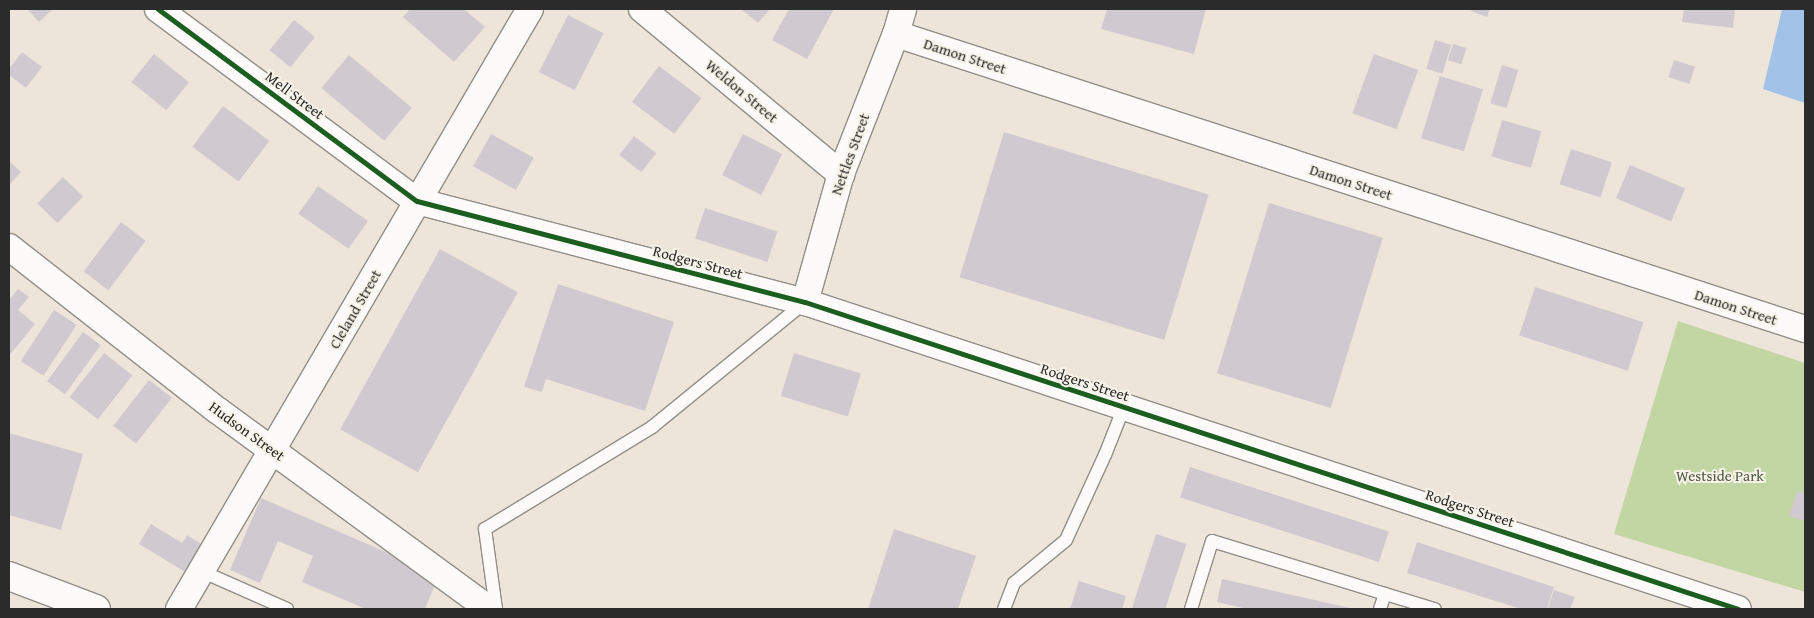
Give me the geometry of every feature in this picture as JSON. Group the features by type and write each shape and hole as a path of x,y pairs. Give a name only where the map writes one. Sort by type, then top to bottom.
{"main road":[{"path":"9,576 96,609"}],"street":[{"name":"Mell Street","path":"158,9 418,201"},
{"name":"Cleland Street","path":"179,609 530,9"},
{"name":"Weldon Street","path":"642,9 841,174"},
{"name":"Nettles Street","path":"805,302 841,174 896,34 903,9"},
{"name":"Damon Street","path":"896,34 1805,330"},
{"name":"Rodgers Street","path":"418,201 805,302 1738,609"},
{"name":"Hudson Street","path":"9,247 217,410 490,609"}],"lane":[{"path":"496,609 485,529 652,427 805,302"},
{"path":"1004,609 1014,583 1066,540 1105,455 1124,407"},
{"path":"1191,609 1212,541 1435,609"},
{"path":"201,571 287,609"},
{"path":"1380,609 1385,594"}],"green space":[{"name":"Westside Park","path":"1678,321 1805,363 1805,592 1614,534"}],"water":[{"path":"1782,9 1805,9 1805,103 1763,89"}],"building":[{"path":"27,9 53,9 39,22"},
{"path":"410,9 464,9 485,27 454,62 403,17"},
{"path":"741,9 770,9 758,23"},
{"path":"789,9 834,9 807,59 772,40"},
{"path":"1107,9 1206,9 1194,54 1101,29"},
{"path":"1472,9 1490,9 1487,17 1471,11"},
{"path":"1684,9 1735,9 1733,28 1682,22"},
{"path":"568,15 604,33 575,90 539,72"},
{"path":"294,20 315,37 290,67 269,50"},
{"path":"1435,40 1451,45 1442,74 1426,69"},
{"path":"1453,44 1466,48 1461,64 1448,60"},
{"path":"22,52 42,67 26,88 9,75 9,69"},
{"path":"154,54 189,82 166,110 131,82"},
{"path":"1374,54 1418,70 1397,129 1352,113"},
{"path":"349,55 412,108 384,141 321,88"},
{"path":"1674,60 1695,67 1689,84 1668,77"},
{"path":"1502,65 1518,70 1507,108 1490,103"},
{"path":"659,66 701,98 674,134 632,102"},
{"path":"1440,76 1483,89 1464,151 1421,138"},
{"path":"223,106 269,141 239,182 192,147"},
{"path":"1502,120 1541,131 1531,168 1492,157"},
{"path":"1004,132 1209,195 1164,340 960,277"},
{"path":"491,134 534,158 516,190 473,166"},
{"path":"743,134 782,154 761,195 722,175"},
{"path":"634,136 656,153 641,172 619,155"},
{"path":"1571,149 1612,162 1600,197 1560,184"},
{"path":"9,161 21,172 9,185"},
{"path":"1630,165 1685,188 1671,222 1616,198"},
{"path":"63,177 83,196 57,223 37,204"},
{"path":"318,186 368,221 348,249 298,214"},
{"path":"1269,203 1383,238 1331,408 1217,373"},
{"path":"705,208 777,231 767,262 695,238"},
{"path":"121,222 146,241 108,290 84,272"},
{"path":"440,249 518,292 418,472 340,429"},
{"path":"558,284 674,322 645,411 546,379 542,392 524,387"},
{"path":"1535,287 1643,322 1628,371 1519,336"},
{"path":"18,289 29,297 18,310 35,324 9,356 9,300"},
{"path":"54,310 77,325 43,376 21,361"},
{"path":"83,332 101,345 65,394 47,381"},
{"path":"104,353 132,375 98,419 70,397"},
{"path":"794,353 861,373 848,416 781,396"},
{"path":"149,380 172,398 136,444 113,426"},
{"path":"9,433 83,454 61,530 9,515"},
{"path":"1190,467 1389,532 1379,562 1180,497"},
{"path":"1797,491 1805,494 1805,521 1789,516"},
{"path":"261,498 439,575 425,609 366,609 302,582 313,556 278,541 260,583 230,570"},
{"path":"151,524 182,543 187,535 203,545 187,573 139,544"},
{"path":"894,529 976,556 958,609 868,609"},
{"path":"1156,534 1186,544 1165,609 1132,609"},
{"path":"1417,542 1554,587 1547,609 1521,609 1407,573"},
{"path":"1222,579 1350,609 1247,609 1217,602"},
{"path":"1079,581 1126,596 1122,609 1070,609"},
{"path":"1554,590 1575,597 1570,609 1548,609"}],"cycle path":[{"path":"158,9 417,201 805,302 1738,609"}]}
